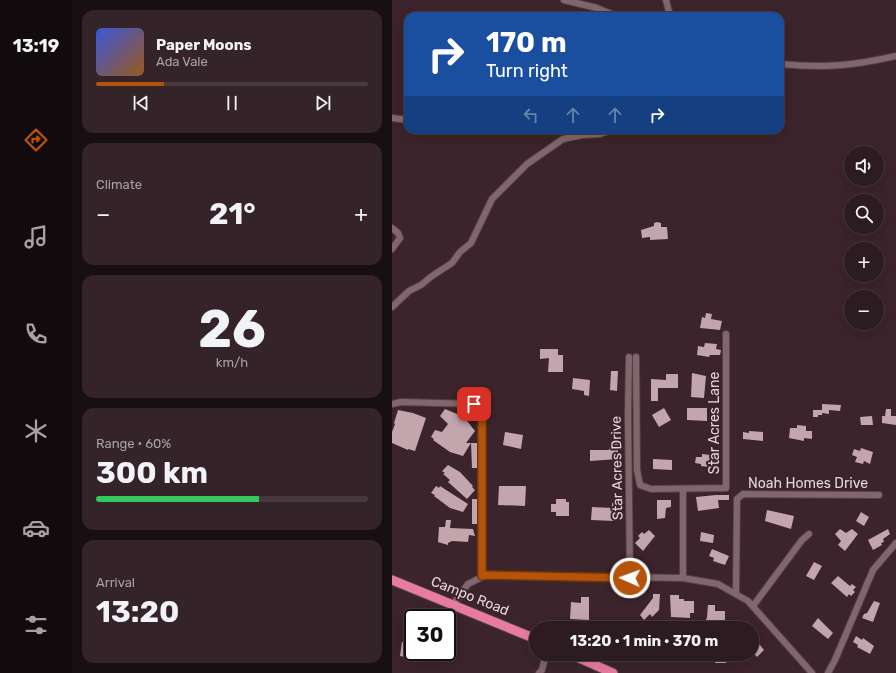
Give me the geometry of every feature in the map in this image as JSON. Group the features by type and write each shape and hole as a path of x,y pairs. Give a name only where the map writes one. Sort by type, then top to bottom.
{"highway":[{"name":"Campo Road","path":"392,580 529,636"},
{"path":"586,661 614,673"}],"street":[{"path":"564,0 597,8 606,12"},
{"path":"666,0 669,12"},
{"path":"784,64 841,66 896,56"},
{"path":"392,118 404,120"},
{"path":"392,307 410,291 452,263 460,252 471,243 492,199 527,164 564,139 600,134"},
{"path":"392,228 398,233 400,238 392,249"},
{"name":"Star Acres Lane","path":"633,357 637,478 643,487 683,489 726,488 726,334"},
{"name":"Star Acres Drive","path":"630,578 631,519 628,415 633,357"},
{"path":"392,404 401,402 474,404 481,407 482,576"},
{"path":"683,489 683,578"},
{"name":"Noah Homes Drive","path":"736,593 737,499 743,494 879,495"},
{"path":"753,606 802,540 809,534"},
{"path":"828,673 836,660 873,570 896,543"},
{"path":"453,604 468,584 486,575 683,578 718,584 736,593 753,606 812,673"},
{"path":"539,673 542,670 544,661"}],"building":[{"path":"654,223 661,223 661,227 667,227 668,239 650,240 650,237 642,238 641,230 654,226"},
{"path":"706,313 712,314 711,319 722,321 720,330 700,328 702,317 705,318"},
{"path":"705,343 717,344 716,349 721,350 720,355 710,355 709,357 697,355 698,346 704,347"},
{"path":"540,349 558,349 558,355 563,355 563,372 548,372 549,358 540,359"},
{"path":"611,371 618,371 617,391 610,390"},
{"path":"692,373 706,376 704,398 691,397"},
{"path":"666,374 678,374 678,388 658,388 658,401 651,401 651,379 666,380"},
{"path":"573,378 590,380 589,396 584,395 584,391 572,389"},
{"path":"822,404 841,405 840,411 829,410 829,414 822,413 822,415 818,415 818,417 813,417 813,410 822,410"},
{"path":"664,408 671,420 659,427 652,415"},
{"path":"687,408 707,408 707,421 687,420"},
{"path":"445,409 457,414 467,421 475,431 466,443 471,443 463,456 450,452 431,437 435,430 442,432 448,424 440,416"},
{"path":"886,409 891,409 891,416 896,416 896,425 882,423 882,416 885,416"},
{"path":"398,410 413,413 426,418 415,451 408,450 392,443 392,432"},
{"path":"872,416 873,425 861,425 860,417"},
{"path":"797,425 806,426 806,431 812,431 812,439 804,438 804,441 789,438 790,428 797,428"},
{"path":"749,431 763,432 763,441 743,439 743,432 749,433"},
{"path":"505,432 523,435 521,449 503,445"},
{"path":"611,442 618,442 618,459 590,461 590,450 609,450"},
{"path":"471,443 477,443 477,468 472,468"},
{"path":"861,448 873,452 870,464 864,461 863,464 855,462 857,457 852,455 854,449 860,451"},
{"path":"702,454 711,455 711,458 717,459 716,468 701,466 701,464 695,463 696,457 702,457"},
{"path":"653,459 672,460 672,470 653,469"},
{"path":"448,465 460,472 473,486 472,487 475,490 467,499 448,482 450,480 443,474 445,473 442,471"},
{"path":"436,486 439,488 440,486 468,504 463,512 450,508 434,496 435,495 431,493"},
{"path":"499,486 526,486 525,506 498,505"},
{"path":"729,495 729,500 718,500 719,508 698,511 696,497"},
{"path":"472,499 477,499 477,524 472,524"},
{"path":"556,499 566,499 566,502 569,502 569,516 556,516 556,512 551,512 551,504 556,504"},
{"path":"657,500 671,500 671,507 666,508 665,518 657,519"},
{"path":"612,503 621,503 621,510 616,510 615,521 591,520 592,507 612,508"},
{"path":"767,510 794,516 791,529 765,521"},
{"path":"861,512 869,517 864,526 856,521"},
{"path":"446,520 451,520 450,528 473,529 475,536 469,535 468,542 452,541 448,543 448,545 438,542 439,527 445,527"},
{"path":"840,529 846,533 852,529 858,534 845,551 838,545 841,541 835,534"},
{"path":"888,529 890,534 883,539 884,542 881,543 882,545 873,550 868,540"},
{"path":"649,530 655,536 643,551 635,543 640,538 638,536 642,532 644,534"},
{"path":"701,532 714,535 713,543 700,541"},
{"path":"712,549 729,556 725,565 713,561 714,558 709,556"},
{"path":"814,562 822,566 814,580 806,576"},
{"path":"838,576 850,586 852,584 856,587 853,590 855,592 851,596 849,594 847,597 831,583"},
{"path":"653,594 660,594 659,610 652,617 650,614 644,620 640,615 653,598"},
{"path":"670,595 679,595 679,599 684,599 684,601 694,601 694,613 690,613 690,618 671,617"},
{"path":"581,597 589,597 589,620 570,619 571,602 581,603"},
{"path":"874,601 880,603 873,622 862,618 864,614 867,613"},
{"path":"708,605 715,605 715,611 725,611 725,621 703,621 706,620"},
{"path":"818,618 833,633 828,639 812,626"},
{"path":"856,636 862,640 863,638 874,646 870,654 857,647 858,645 853,642"},
{"path":"402,642 404,642 404,657 400,656"},
{"path":"759,644 764,650 759,655"},
{"path":"715,661 727,661 726,663 715,663"}],"route":[{"path":"474,404 479,404 482,412 482,576 630,578"}]}
